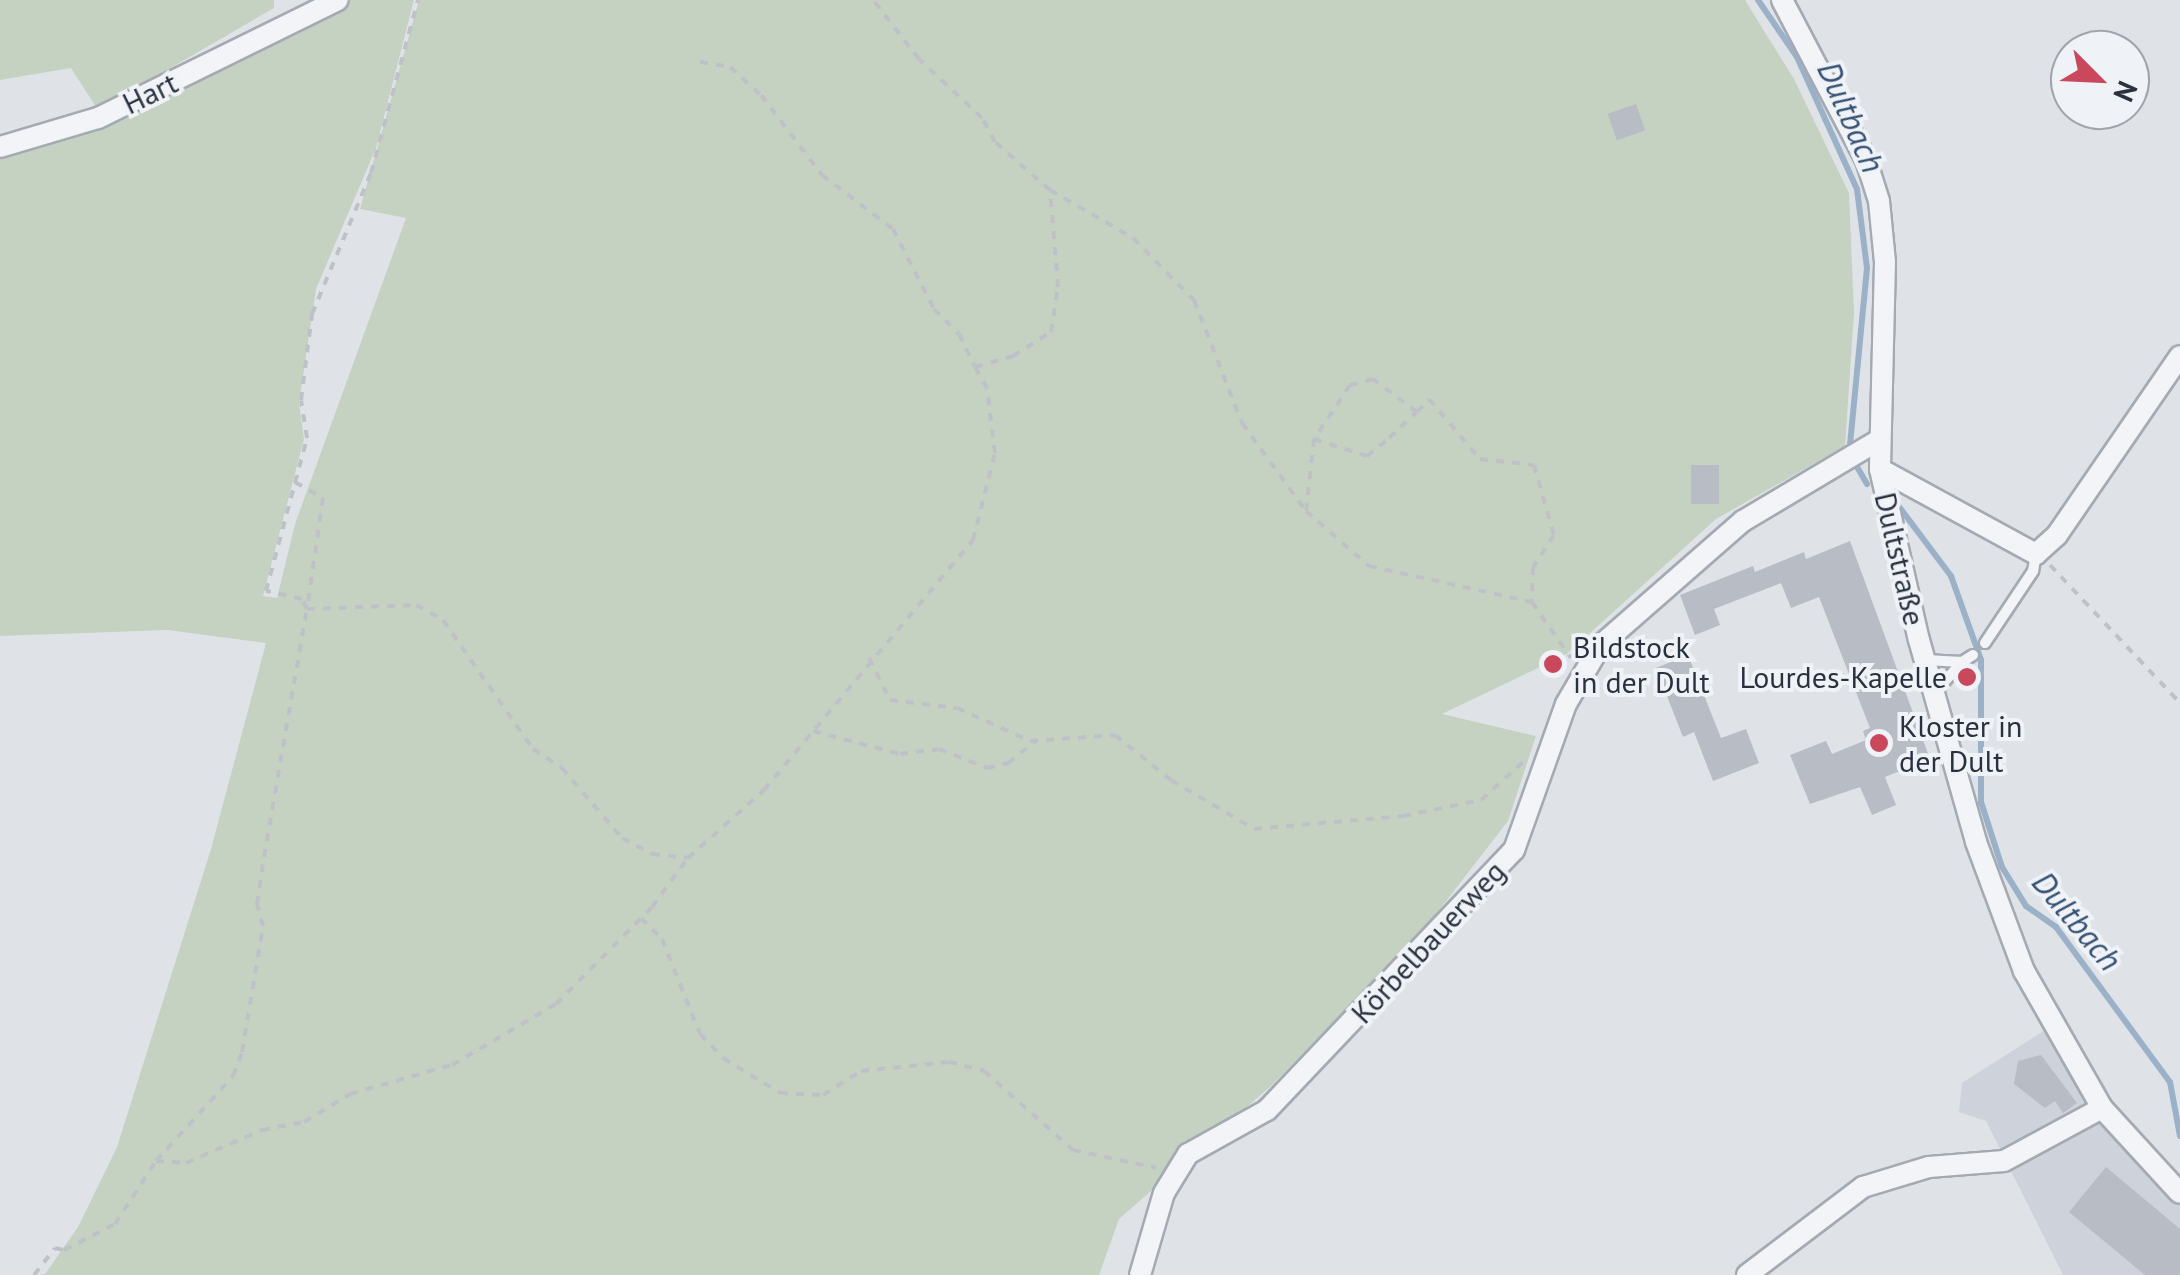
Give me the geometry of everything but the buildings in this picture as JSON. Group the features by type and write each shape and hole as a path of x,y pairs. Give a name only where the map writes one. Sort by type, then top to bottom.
{"street":[{"path":"292,0 293,22"},
{"name":"Hart","path":"0,147 98,118 338,0"},
{"name":"Dultstraße","path":"1782,0 1858,144 1879,201 1884,262 1877,440 1880,468 1934,695 1976,842 2024,971 2102,1108 2180,1193"},
{"path":"1880,468 2036,554 2057,535 2180,356"},
{"name":"Körbelbauerweg","path":"1140,1275 1157,1212 1188,1154 1268,1110 1514,850 1566,704 1600,646 1743,521 1877,440"},
{"path":"1747,1275 1862,1187 1929,1167 2004,1161 2102,1108"}],"lane":[{"path":"1985,643 2034,572 2036,554"},
{"path":"1934,695 1973,655"},
{"path":"1926,660 1962,662"}],"path":[{"path":"307,610 302,600 266,591 307,438 301,400 312,314 371,173 418,0"},
{"path":"873,0 919,59 982,118 995,142 1050,190 1133,238 1194,300 1242,423 1306,510 1368,566 1532,602"},
{"path":"156,1161 186,1163 262,1130 304,1122 350,1094 452,1065 556,1004 641,918 688,858 752,802 869,658 954,570 972,540 995,453 986,388 960,334 934,308 894,229 822,175 761,95 730,68 700,62"},
{"path":"976,367 1013,356 1051,332 1058,287 1050,190"},
{"path":"1306,510 1314,439 1350,384 1372,380 1417,412"},
{"path":"1314,439 1367,456 1429,399 1480,459 1534,466 1554,535 1532,567 1532,602 1574,662 1600,646"},
{"path":"34,1275 55,1248 64,1250 115,1224 156,1161 233,1076 242,1052 263,926 257,904 264,856 323,498 294,482"},
{"path":"2036,554 2068,580 2180,703"},
{"path":"307,610 416,605 442,620 533,749 562,768 622,838 652,854 688,858"},
{"path":"869,658 890,700 957,708 1036,741 1115,735 1171,780 1254,828 1403,816 1481,800 1529,756"},
{"path":"810,731 900,754 939,749 988,768 1008,764 1036,741"},
{"path":"641,918 662,939 700,1034 723,1058 780,1094 823,1096 861,1072 949,1062 984,1071 1072,1150 1178,1170"}],"shaded area":[{"path":"2048,1028 2130,1155 2180,1202 2180,1275 2063,1275 1986,1121 1959,1112 1962,1083"}],"green space":[{"path":"0,0 274,0 274,8 98,110 71,68 0,80"},
{"path":"347,0 414,0 376,148 316,289 299,403 304,439 263,596 277,598 295,524 406,218 360,209 419,0 1745,0 1794,79 1849,193 1854,313 1845,446 1716,519 1567,654 1442,714 1536,736 1508,821 1426,927 1272,1085 1119,1219 1099,1275 37,1275 45,1274 78,1227 117,1147 211,849 266,643 168,630 0,636 0,157 83,131"}],"waterway":[{"name":"Dultbach","path":"1758,0 1797,57 1857,189 1867,268 1850,444"},
{"name":"Dultbach","path":"1856,465 1867,484"},
{"name":"Dultbach","path":"1897,504 1951,576 1981,660 1981,802 2002,867 2026,906 2056,927 2170,1082 2180,1136"}],"place":[{"name":"Bildstock in der Dult","path":"1553,664"},
{"name":"Lourdes-Kapelle","path":"1967,677"},
{"name":"Kloster in der Dult","path":"1879,743"}]}
